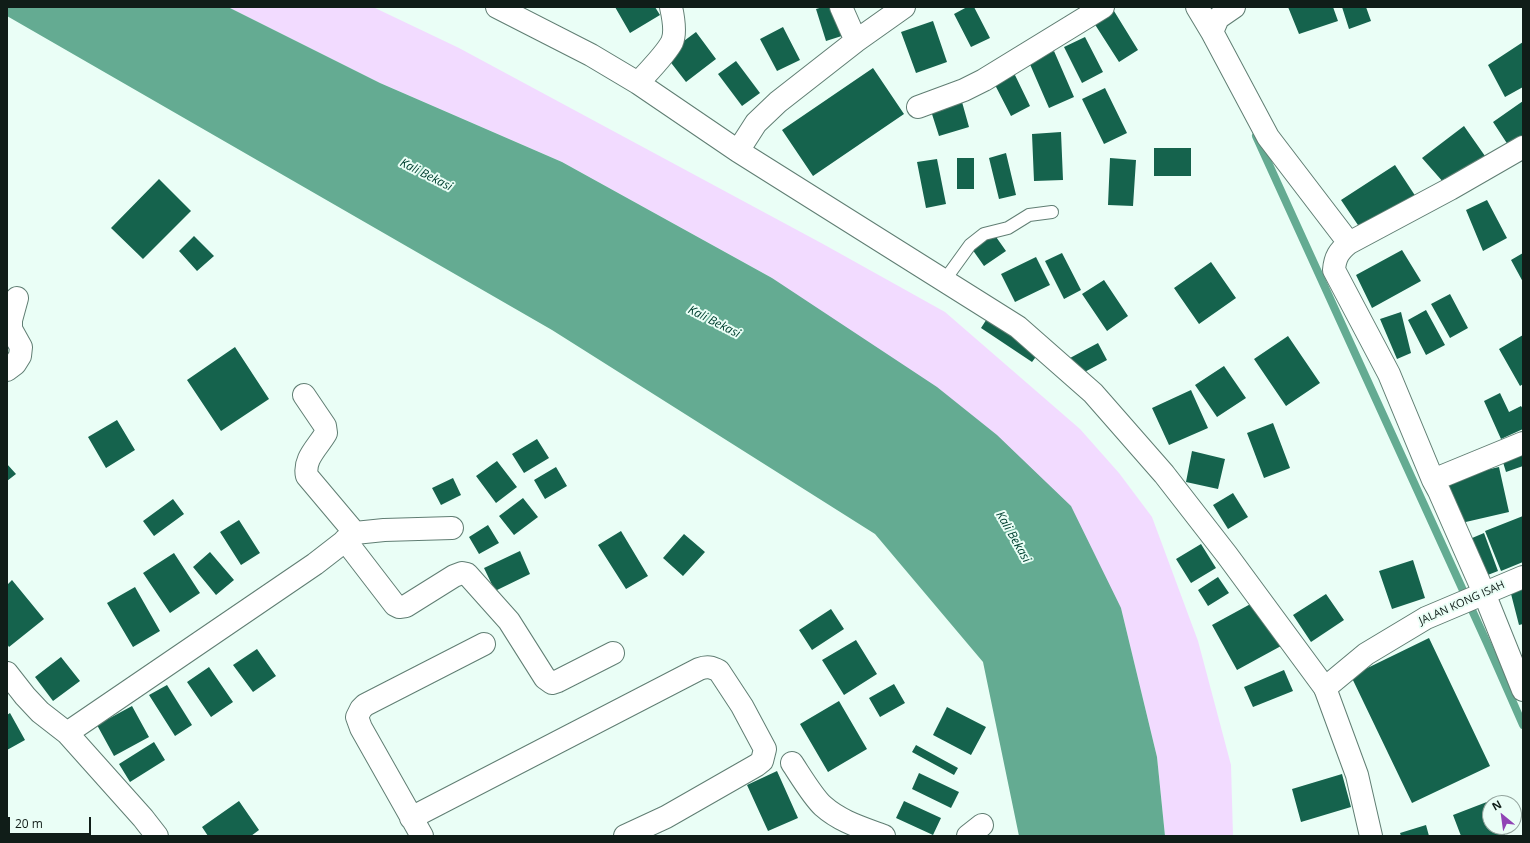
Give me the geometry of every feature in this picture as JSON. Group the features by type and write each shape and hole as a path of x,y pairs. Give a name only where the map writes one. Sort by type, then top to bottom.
{"street":[{"path":"497,7 591,55 638,84 738,151 1018,327 1093,393 1164,474 1227,555 1326,688 1357,775 1371,836"},
{"path":"638,84 673,41 674,30 671,7"},
{"path":"841,7 856,41"},
{"path":"738,151 756,124 778,102 856,41 904,7"},
{"path":"918,107 964,90 984,80 1103,7"},
{"path":"1197,8 1221,19 1268,137 1349,243"},
{"path":"1523,147 1450,189 1349,243 1337,254 1334,261 1334,270 1389,374 1439,491 1474,597 1523,690"},
{"path":"7,370 15,364 20,356 21,347 11,328 11,320 17,298"},
{"path":"304,395 325,426 326,433 310,457 306,468 307,476 350,536 395,605 400,607 406,606 454,576 462,573 467,574 509,621 545,678 552,682 558,681 613,653"},
{"path":"1433,480 1523,443"},
{"path":"67,733 315,564 350,536 384,530 452,528"},
{"name":"JALAN KONG ISAH","path":"1326,688 1366,654 1426,618 1523,577"},
{"path":"422,836 361,728 357,717 365,705 484,644"},
{"path":"411,818 699,669 706,666 713,667 719,671 742,706 765,749 762,761 757,766 666,816 624,836"},
{"path":"7,673 40,712 67,733 143,818 157,836"},
{"path":"792,763 822,806 858,828 882,836"}],"lane":[{"path":"944,281 970,245 984,234 1008,228 1029,215 1052,212"}],"shaded area":[{"path":"228,7 373,7 459,48 823,244 945,312 1080,429 1119,473 1152,517 1198,641 1231,765 1233,836 1165,836 1157,757 1121,608 772,278 562,162 380,83"}],"water":[{"name":"Kali Bekasi","path":"7,7 228,7 380,83 562,162 772,278 937,387 997,435 1071,506 1121,608 1157,757 1165,836 1019,836 983,662 875,534 552,330 7,16"}],"building":[{"path":"615,7 655,7 660,15 630,33"},
{"path":"823,7 839,7 848,34 826,41 816,9"},
{"path":"967,7 974,7 990,38 971,47 954,14"},
{"path":"1288,7 1333,7 1338,21 1299,34"},
{"path":"1342,7 1366,7 1371,21 1349,29"},
{"path":"1114,11 1138,50 1119,62 1094,23"},
{"path":"933,21 947,62 916,73 901,32"},
{"path":"783,27 800,60 777,71 760,39"},
{"path":"696,32 716,59 686,82 665,55"},
{"path":"1085,37 1103,72 1082,83 1064,47"},
{"path":"1523,42 1523,87 1505,97 1488,65"},
{"path":"1054,51 1074,97 1049,108 1029,62"},
{"path":"736,61 760,93 742,106 718,74"},
{"path":"873,68 904,114 813,176 782,130"},
{"path":"1014,73 1030,106 1011,116 994,83"},
{"path":"1105,88 1127,133 1104,144 1082,99"},
{"path":"1523,101 1523,139 1510,148 1493,122"},
{"path":"962,102 969,127 939,136 931,111"},
{"path":"1464,126 1485,156 1444,183 1422,158"},
{"path":"1061,132 1063,180 1034,181 1032,134"},
{"path":"1154,148 1191,148 1191,176 1154,176"},
{"path":"1006,153 1016,195 999,199 989,158"},
{"path":"957,158 974,158 974,189 957,189"},
{"path":"1110,158 1136,160 1133,206 1108,205"},
{"path":"937,159 946,204 926,208 917,162"},
{"path":"1395,165 1416,197 1362,231 1341,200"},
{"path":"159,179 191,211 143,259 111,228"},
{"path":"1487,200 1507,238 1483,251 1466,210"},
{"path":"994,234 1006,251 984,266 972,249"},
{"path":"194,236 214,256 197,271 179,251"},
{"path":"1402,250 1421,281 1372,308 1356,275"},
{"path":"1062,253 1081,290 1064,299 1045,261"},
{"path":"1523,253 1523,282 1511,260"},
{"path":"1036,257 1050,285 1015,302 1001,274"},
{"path":"1211,262 1236,298 1199,324 1174,288"},
{"path":"1104,280 1128,316 1107,331 1082,294"},
{"path":"1450,294 1468,328 1450,338 1431,304"},
{"path":"1426,310 1445,345 1426,355 1408,320"},
{"path":"1401,312 1411,353 1397,359 1380,319"},
{"path":"990,314 1041,350 1032,362 981,328"},
{"path":"1523,335 1523,384 1520,386 1499,349"},
{"path":"1288,336 1320,383 1286,406 1254,359"},
{"path":"1098,343 1107,360 1079,375 1070,358"},
{"path":"235,347 269,399 221,431 187,380"},
{"path":"1224,366 1246,398 1217,417 1195,385"},
{"path":"1191,390 1208,428 1169,445 1152,408"},
{"path":"1500,393 1509,412 1521,406 1523,409 1523,429 1501,439 1484,401"},
{"path":"117,420 135,450 106,468 88,437"},
{"path":"1273,423 1290,468 1264,478 1247,433"},
{"path":"537,439 549,458 524,473 512,454"},
{"path":"1192,451 1225,459 1218,489 1186,482"},
{"path":"1523,452 1523,466 1506,472 1502,459"},
{"path":"497,461 517,487 496,503 476,476"},
{"path":"7,464 16,474 7,481"},
{"path":"556,467 567,486 545,499 534,480"},
{"path":"1499,467 1509,512 1457,524 1447,479"},
{"path":"453,478 461,495 441,505 432,488"},
{"path":"1233,493 1248,517 1228,529 1213,505"},
{"path":"523,498 538,517 514,535 499,516"},
{"path":"173,499 184,514 154,536 143,521"},
{"path":"1523,516 1523,562 1501,571 1485,531"},
{"path":"239,520 260,553 241,565 220,532"},
{"path":"488,525 499,543 479,554 469,537"},
{"path":"621,531 648,576 626,589 598,545"},
{"path":"1484,533 1498,571 1480,578 1465,541"},
{"path":"684,534 705,552 683,576 663,558"},
{"path":"1201,544 1216,568 1191,583 1176,559"},
{"path":"520,551 530,574 495,591 484,568"},
{"path":"210,552 234,580 216,595 193,567"},
{"path":"174,553 200,593 170,613 143,573"},
{"path":"1413,560 1425,598 1392,609 1379,571"},
{"path":"1218,577 1229,593 1208,606 1198,590"},
{"path":"12,580 44,619 9,647 7,644 7,585"},
{"path":"1523,586 1523,624 1519,625 1510,590"},
{"path":"135,587 160,631 133,647 107,603"},
{"path":"1326,594 1344,620 1311,642 1293,615"},
{"path":"1256,601 1281,646 1237,670 1212,625"},
{"path":"831,609 844,629 812,650 799,630"},
{"path":"1429,638 1490,766 1412,803 1351,676"},
{"path":"856,640 877,674 844,695 822,660"},
{"path":"257,649 276,676 253,692 233,665"},
{"path":"61,657 80,681 53,701 35,677"},
{"path":"209,667 233,702 211,717 187,682"},
{"path":"1284,670 1293,691 1253,707 1244,687"},
{"path":"894,684 905,703 880,717 869,698"},
{"path":"167,685 192,725 175,736 149,695"},
{"path":"839,701 867,749 828,772 800,724"},
{"path":"132,706 149,737 114,756 97,725"},
{"path":"947,707 986,727 971,755 933,735"},
{"path":"10,713 25,740 7,750 7,715"},
{"path":"154,742 165,760 130,782 119,764"},
{"path":"916,745 958,768 954,775 912,752"},
{"path":"777,771 798,818 768,831 747,785"},
{"path":"919,773 959,792 951,808 912,789"},
{"path":"1342,774 1351,807 1301,822 1292,789"},
{"path":"239,801 259,830 251,836 208,836 202,827"},
{"path":"904,801 941,818 933,835 896,818"},
{"path":"1482,804 1482,835 1505,835 1461,836 1453,815"},
{"path":"1426,825 1429,836 1401,836 1400,833"}],"waterway":[{"path":"1256,136 1523,725"}]}
